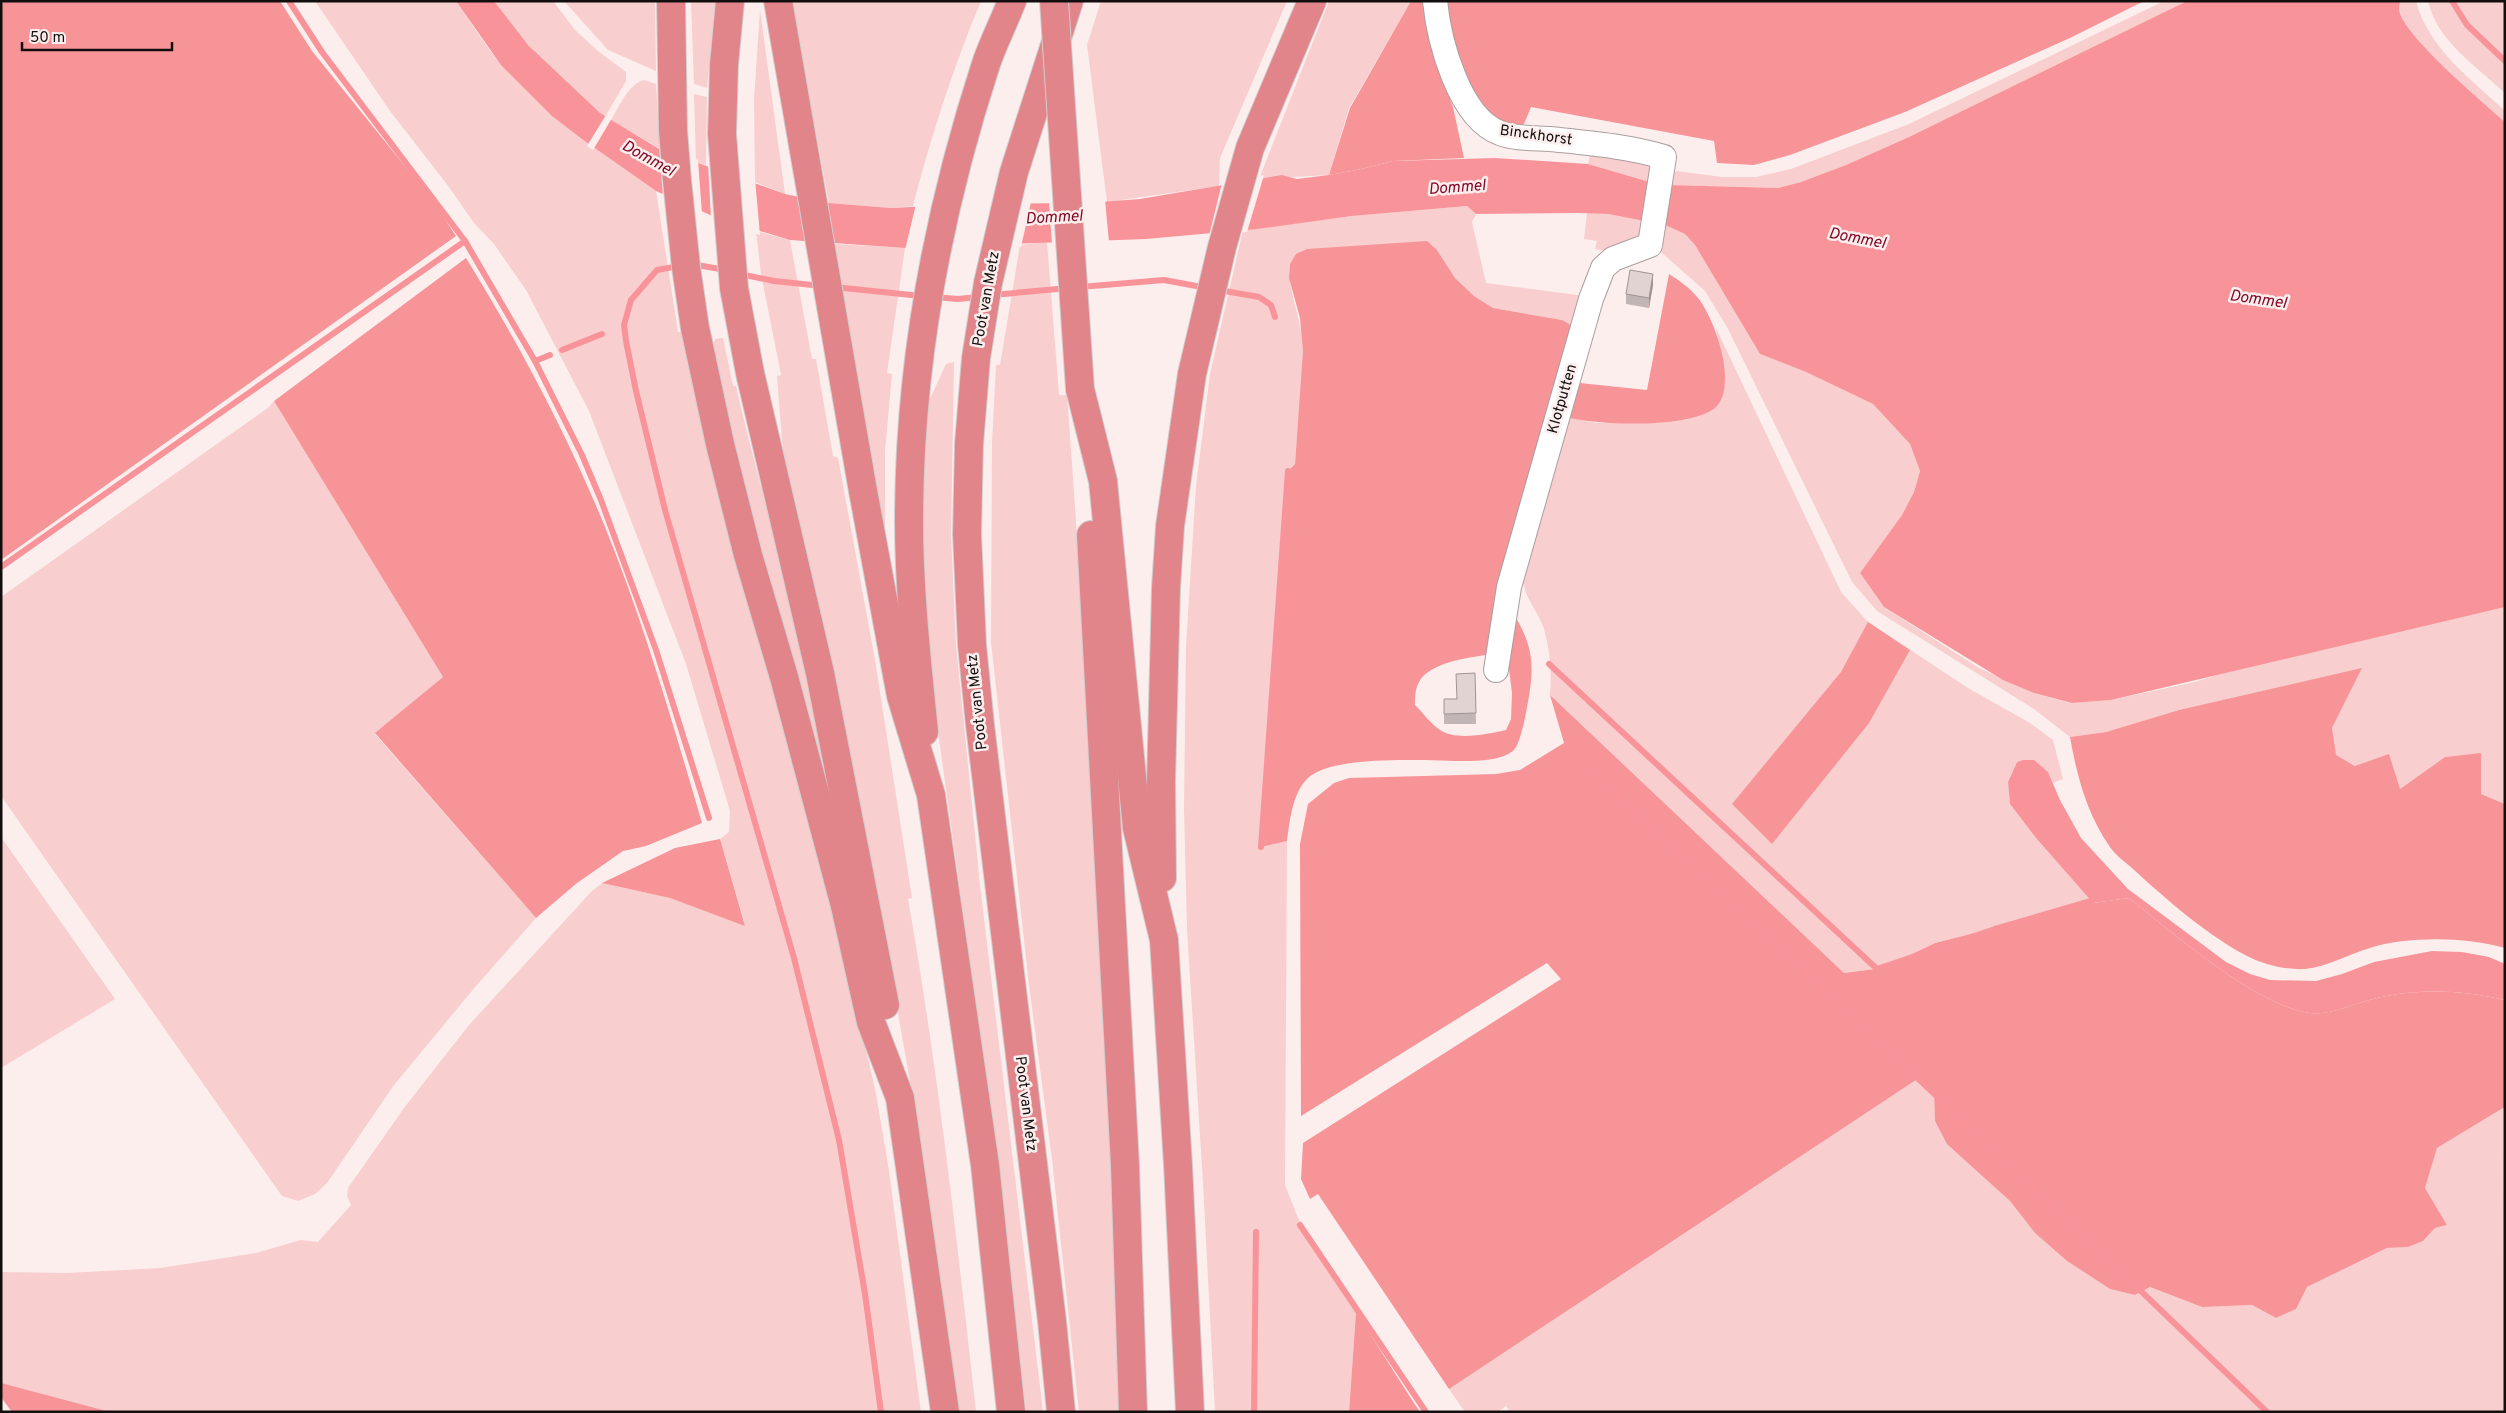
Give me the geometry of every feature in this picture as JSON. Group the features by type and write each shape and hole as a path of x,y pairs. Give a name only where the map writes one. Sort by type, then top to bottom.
{"highway":[{"path":"730,1 724,65 723,165 734,288 750,373 820,673 883,993 900,1098 944,1412"},
{"path":"778,1 901,696 931,795"},
{"path":"1011,1412 985,1165 931,795 910,571 912,430 918,362 932,271 944,217 986,62 1012,1"},
{"path":"1054,1 1098,644 1126,1165 1132,1412"},
{"name":"Poot van Metz","path":"1060,1412 1052,1321 1010,988 972,645 967,516 969,444 976,358 988,283 1014,172 1069,1"},
{"path":"1190,1412 1178,1165 1164,940 1160,832 1166,598 1170,526 1192,374 1222,247 1250,148 1312,1"},
{"path":"671,5 673,130 686,267 695,328 736,509 784,677 840,887 871,1022 900,1098"},
{"path":"1080,389 1103,481 1138,828 1164,940"}],"street":[{"name":"Binckhorst","path":"1435,1 1444,52 1464,98 1487,127 1502,134 1595,144 1663,164"},
{"name":"Klotputten","path":"1496,670 1508,587 1588,308 1603,268 1613,259 1650,245 1654,232 1663,164"}],"shaded area":[{"path":"1,1 280,1 312,51 433,201 456,236 1,560"},
{"path":"315,1 456,1 490,51 521,85 576,133 656,191 678,332 681,332 838,925 876,1094 889,1171 921,1412 12,1412 1,1397 1,1272 67,1273 160,1268 256,1253 301,1240 318,1242 351,1205 347,1196 348,1188 404,1108 469,1025 591,892 602,883 670,898 745,925 720,839 729,832 730,811 686,664 589,411 526,290 494,244 474,223 449,187 390,111"},
{"path":"494,1 553,1 575,30 598,51 626,72 626,81 605,117 574,92 545,64"},
{"path":"564,1 655,1 656,71 608,50"},
{"path":"691,1 715,1 707,88 694,84"},
{"path":"791,1 981,1 943,102 913,206 891,208 829,203"},
{"path":"1101,1 1287,1 1220,158 1219,186 1107,202 1087,45"},
{"path":"1329,1 1411,1 1349,108 1329,175 1259,179"},
{"path":"1411,1 1425,1 1434,57 1453,107 1464,158 1393,161 1329,175 1350,108"},
{"path":"1442,1 2144,1 2072,37 1905,112 1790,155 1754,165 1717,163 1714,141 1531,107 1524,124 1512,129 1491,118 1471,95"},
{"path":"2164,1 2187,1 1909,137 1846,165 1801,182 1778,188 1669,185 1673,173 1677,171 1722,177 1756,177 1791,169 1909,124"},
{"path":"2400,1 2416,1 2430,34 2440,48 2465,75 2505,111 2505,122 2444,67 2413,34 2403,20 2399,9"},
{"path":"2428,1 2505,1 2505,93 2470,63 2449,41 2433,15"},
{"path":"760,10 785,194 755,182 754,100"},
{"path":"644,80 656,84 660,149 611,120 628,91"},
{"path":"694,94 707,97 706,165 696,162"},
{"path":"1591,150 1654,166 1653,183 1588,164"},
{"path":"1467,206 1476,214 1472,222 1486,283 1585,296 1575,332 1562,320 1493,308 1474,296 1455,278 1437,250 1290,264 1291,286 1301,328 1303,365 1295,464 1288,471 1261,847 1287,841 1285,1185 1298,1218 1356,1312 1349,1412 1215,1412 1187,929 1184,809 1186,647 1196,486 1210,374 1243,230 1352,216"},
{"path":"1587,213 1608,214 1650,222 1648,233 1606,251 1595,249 1597,241 1584,239"},
{"path":"1665,225 1685,234 1695,245 1760,354 1806,372 1873,404 1910,444 1920,471 1914,492 1902,515 1860,573 1884,607 1979,668 2034,693 2072,703 2111,700 2195,682 2236,669 2505,607 2505,804 2481,794 2481,754 2445,757 2400,789 2335,755 2332,728 2361,669 2179,710 2106,732 2070,737 2034,709 1877,611 1852,582 1727,327 1705,291 1662,253 1659,246"},
{"path":"756,231 790,240 812,359 816,359 833,456 838,458 875,660 912,898 908,899 938,1091 976,1412 956,1412 925,1168 894,990 784,467 777,376 781,375 761,274"},
{"path":"1427,241 1437,250 1455,278 1474,296 1493,308 1562,320 1569,324 1575,332 1486,655 1449,662 1431,670 1419,682 1416,693 1415,705 1433,724 1447,733 1472,736 1506,730 1511,719 1512,693 1509,669 1504,658 1516,618 1526,639 1532,669 1530,690 1521,734 1514,750 1504,756 1491,759 1478,761 1382,760 1358,762 1318,771 1301,786 1292,809 1287,841 1261,847 1288,471 1295,464 1303,351 1300,318 1289,278 1290,264 1296,254 1307,249"},
{"path":"1047,242 1059,395 1067,395 1092,776 1111,1157 1120,1412 1079,1412 1052,1159 1029,985 991,642 992,443 996,365 1000,365 1020,245"},
{"path":"835,244 905,248 887,373 892,374 885,451 885,557"},
{"path":"466,258 505,323 541,390 575,458 605,527 633,600 669,711 702,823 646,846 623,851 577,883 536,918 375,733 443,677 274,401"},
{"path":"1669,274 1695,294 1711,321 1722,353 1725,370 1725,385 1722,398 1715,408 1702,415 1666,422 1644,424 1570,418 1580,383 1647,390"},
{"path":"1716,328 1841,592 1868,622 1968,688 2030,723 2053,740 2063,779 2053,783 2048,772 2023,760 2017,762 2008,782 2010,804 2036,838 2093,903 1935,943 1883,968 1844,973 1550,695 1551,670 1546,637 1541,622 1525,590 1523,575 1570,418 1597,423 1687,420 1725,385"},
{"path":"723,338 733,386 736,386 817,707 863,944 709,359 715,339"},
{"path":"954,362 951,535 956,645 980,885 1043,1412 1026,1412 998,1163 926,645 919,538 924,412 946,364"},
{"path":"274,401 443,677 375,734 536,918 476,986 394,1085 327,1183 315,1194 298,1201 282,1196 1,796 1,597 269,407"},
{"path":"1868,622 1910,650 1869,723 1772,844 1732,804 1841,672"},
{"path":"2362,668 2332,728 2336,755 2355,766 2389,754 2400,789 2445,757 2481,753 2481,794 2505,804 2505,948 2490,944 2455,940 2402,941 2370,948 2313,968 2291,969 2269,965 2255,960 2219,940 2173,904 2115,853 2095,822 2084,795 2070,737 2106,732 2179,710"},
{"path":"1550,695 1844,973 1883,968 1935,943 2093,903 2129,898 2221,970 2249,988 2276,1002 2300,1011 2329,1012 2377,998 2425,992 2457,992 2505,1000 2505,1110 2503,1108 2437,1148 2425,1188 2447,1225 2435,1228 2423,1241 2408,1247 2387,1248 2307,1287 2296,1309 2276,1318 2252,1305 2202,1307 2150,1287 2135,1295 2110,1289 2067,1261 2035,1233 2010,1201 1947,1144 1935,1121 1934,1093 1919,1078 1449,1389 1318,1194 1310,1199 1301,1179 1303,1143 1561,979 1547,963 1301,1116 1300,844 1308,804 1334,783 1349,778 1496,774 1520,770 1564,743"},
{"path":"1,837 115,999 1,1068"},
{"path":"720,839 745,926 670,898 602,883 675,848"},
{"path":"1919,1078 1934,1093 1935,1121 1980,1173 2010,1201 2035,1233 2067,1261 2110,1289 2135,1295 2150,1287 2202,1307 2252,1305 2276,1318 2296,1309 2307,1287 2387,1248 2408,1247 2423,1241 2435,1228 2447,1225 2425,1188 2437,1148 2503,1108 2505,1412 1510,1412 1506,1406 1498,1412 1465,1412 1449,1389"},
{"path":"1356,1312 1412,1400 1420,1412 1349,1412"},
{"path":"1,1383 110,1412 12,1412 1,1397"}],"water":[{"name":"Dommel","path":"456,1 494,1 529,46 600,113 659,149 785,194 829,203 891,208 970,204 1085,203 1140,199 1282,175 1297,179 1329,175 1393,161 1495,158 1588,164 1653,183 1669,185 1778,188 1801,182 1846,165 1909,137 2187,1 2400,1 2399,9 2403,20 2413,34 2444,67 2505,122 2505,607 2111,700 2072,703 2034,693 2003,680 1884,607 1860,573 1902,515 1914,492 1920,471 1910,444 1873,404 1806,372 1760,354 1695,245 1685,234 1665,225 1608,214 1476,214 1467,206 1352,216 1257,229 1146,239 905,248 790,240 717,218 656,191 582,139 552,116 501,65"},
{"path":"2034,760 2048,772 2060,800 2081,838 2128,889 2226,962 2250,974 2270,980 2316,981 2374,962 2432,951 2462,952 2489,957 2505,964 2505,1000 2457,992 2409,993 2377,998 2322,1013 2300,1011 2276,1002 2221,970 2129,898 2093,903 2036,838 2010,804 2008,782 2017,762"}],"pier":[{"path":"606,115 612,118 593,150 587,146"},
{"path":"659,145 698,160 702,214 663,197"},
{"path":"708,163 755,179 760,235 711,218"},
{"path":"1264,175 1247,232 1209,236 1222,183"},
{"path":"1105,200 1109,242 1052,244 1049,202"},
{"path":"1031,202 1021,247 905,250 916,204"}],"building":[{"path":"1630,270 1653,274 1649,298 1626,294"},
{"path":"1475,673 1476,713 1444,714 1444,699 1457,699 1456,674"}],"waterway":[{"path":"289,1 322,52 465,241 535,361 582,455 601,500 656,650 709,818"},
{"path":"2452,1 2467,25 2505,61"},
{"path":"1,567 465,241"},
{"path":"691,264 726,270"},
{"path":"679,266 657,270 631,300 624,325 626,341 665,510 794,958 839,1140 865,1294 881,1412"},
{"path":"740,274 774,281 822,286"},
{"path":"1080,287 1164,280 1207,288"},
{"path":"834,287 921,296"},
{"path":"993,295 1068,288"},
{"path":"1219,290 1259,297 1271,305 1275,317"},
{"path":"934,297 958,299 978,297"},
{"path":"562,350 602,334"},
{"path":"535,361 550,355"},
{"path":"1261,847 1288,471"},
{"path":"1549,664 1877,969 1995,929 2091,901"},
{"path":"1587,768 1975,1132 2267,1412"},
{"path":"1300,1225 1426,1412"},
{"path":"1254,1412 1256,1232"}]}
